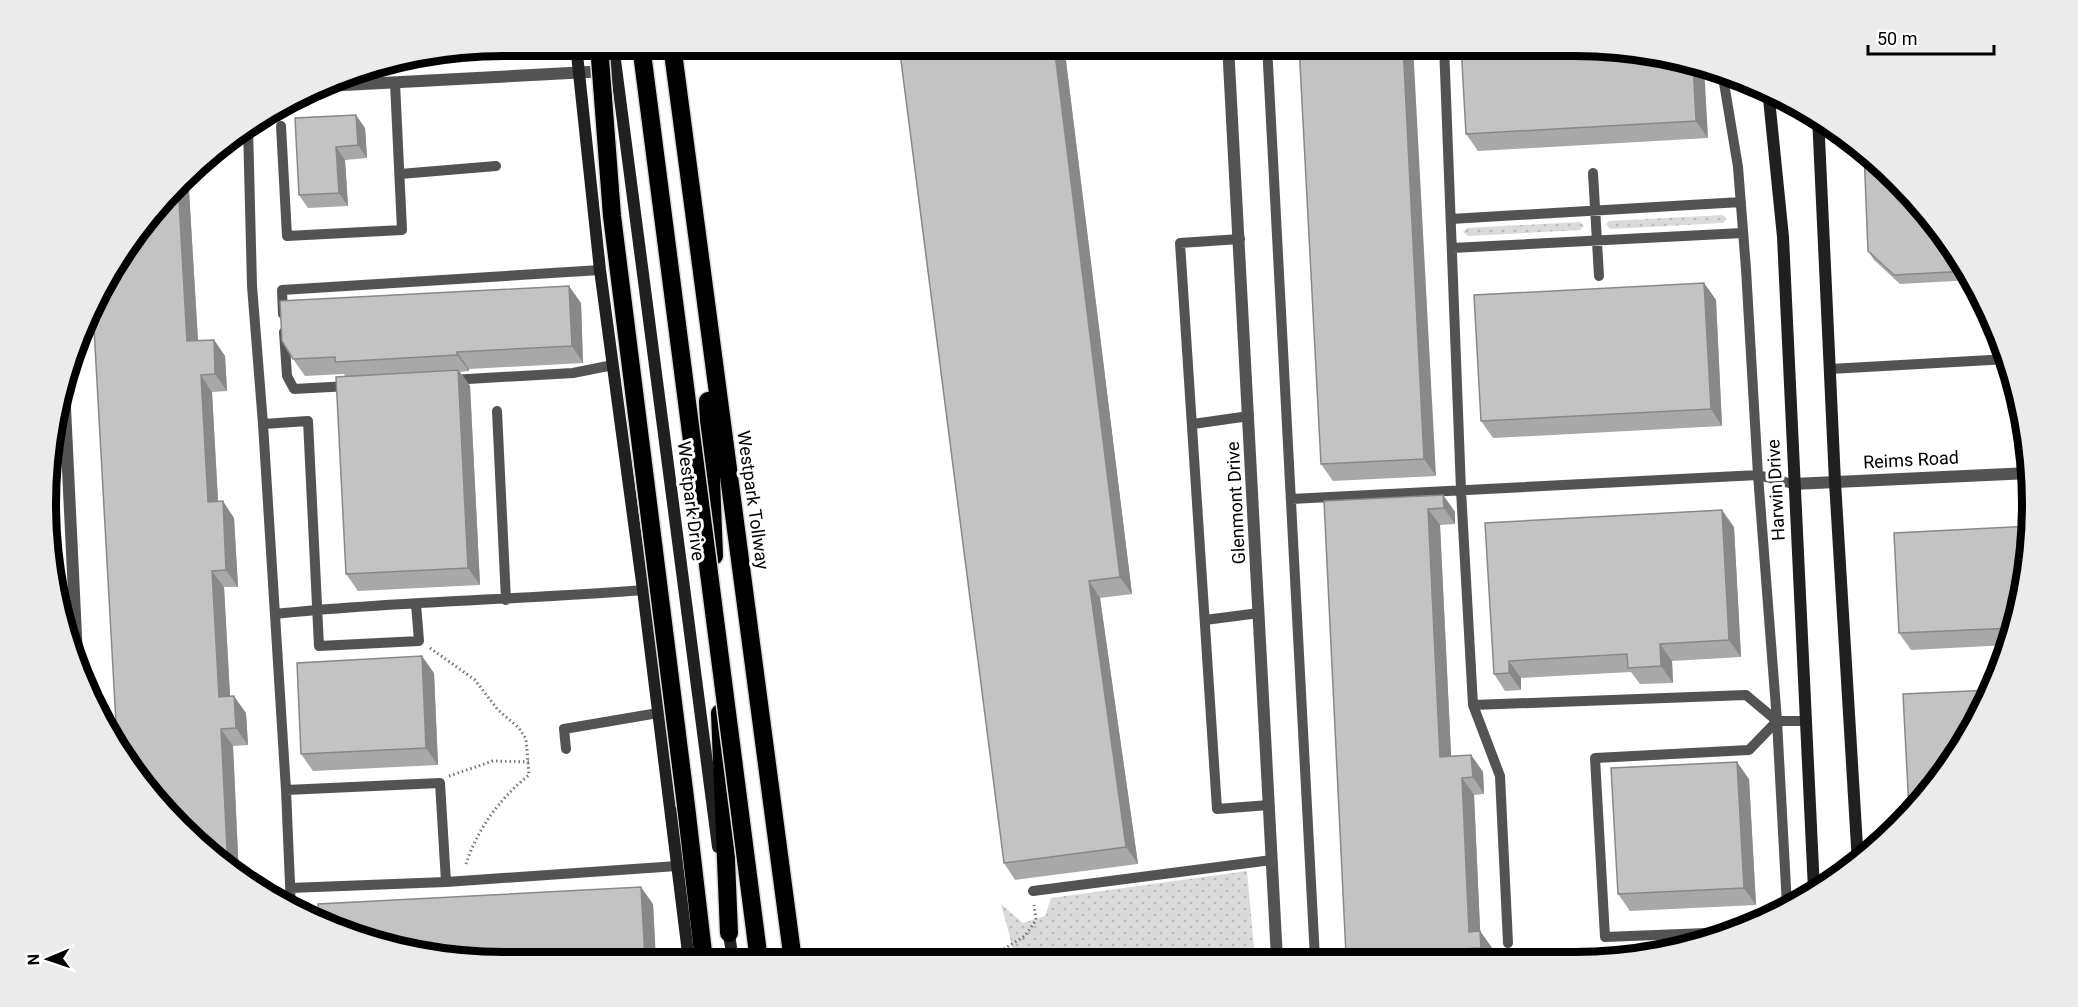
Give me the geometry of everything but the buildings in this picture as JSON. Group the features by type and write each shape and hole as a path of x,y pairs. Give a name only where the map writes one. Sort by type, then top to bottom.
{"highway":[{"path":"600,56 612,216 703,952"},
{"path":"642,56 758,952"},
{"name":"Westpark Tollway","path":"673,56 793,952"},
{"path":"705,302 729,933"}],"main road":[{"path":"577,56 600,270 688,952"},
{"name":"Westpark Drive","path":"615,56 732,952"},
{"name":"Harwin Drive","path":"1769,100 1783,237 1814,882"},
{"path":"1819,128 1835,482 1857,851"}],"street":[{"name":"Glenmont Drive","path":"1229,56 1277,952"},
{"path":"344,85 617,71"},
{"path":"65,411 76,638"},
{"name":"Reims Road","path":"1793,484 2022,473"}],"lane":[{"path":"1268,56 1316,952"},
{"path":"1444,56 1461,490 1473,705 1500,776 1508,944"},
{"path":"1724,81 1738,167 1741,202 1758,474 1778,721 1787,897"},
{"path":"281,126 287,236 402,230 395,83"},
{"path":"248,136 252,284 275,614 290,897"},
{"path":"399,174 496,166"},
{"path":"1593,173 1599,276"},
{"path":"1451,219 1741,202"},
{"path":"1452,248 1742,233"},
{"path":"1240,239 1180,243 1217,809 1269,805"},
{"path":"363,385 294,389 287,376 282,290 600,270"},
{"path":"1830,369 1999,359"},
{"path":"445,380 573,373 613,365"},
{"path":"497,411 506,600"},
{"path":"1192,424 1249,416"},
{"path":"263,424 308,421 319,646 419,641 417,604"},
{"path":"1291,499 1758,474 1793,484"},
{"path":"275,614 643,590"},
{"path":"1205,620 1259,613"},
{"path":"1473,705 1746,695 1778,721 1806,721"},
{"path":"566,748 564,729 658,713"},
{"path":"1700,933 1605,937 1596,758 1749,750 1778,721"},
{"path":"286,790 440,783 446,882"},
{"path":"1033,891 1272,860"},
{"path":"290,888 446,882 677,866"}],"path":[{"path":"419,641 475,680 498,710 519,728 526,740 529,776 513,788 488,819 470,852 461,881"},
{"path":"440,783 452,774 484,763 529,762"},
{"path":"999,952 1025,936 1036,920 1033,891"}],"shaded area":[{"path":"1723,215 1727,219 1723,223 1610,229 1606,224 1609,221"},
{"path":"1580,222 1584,226 1580,230 1468,236 1463,232 1467,228"},
{"path":"1247,871 1254,952 1014,952 1001,904 1023,923 1045,916 1051,898"}]}
